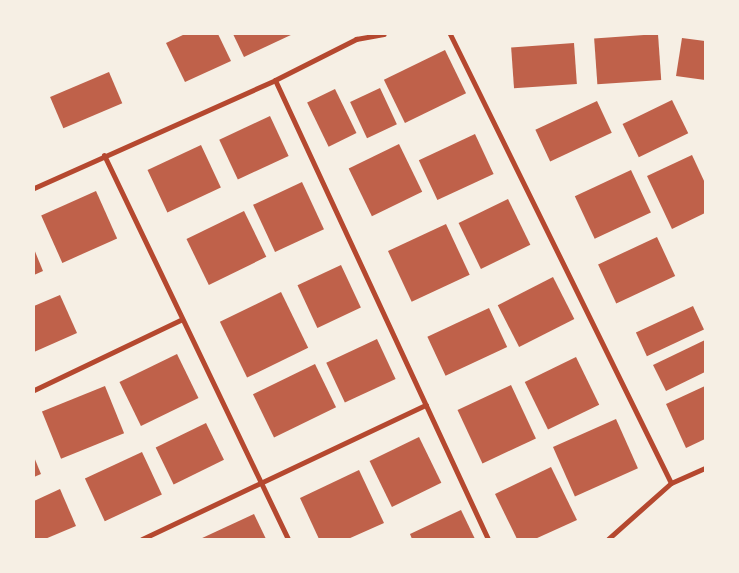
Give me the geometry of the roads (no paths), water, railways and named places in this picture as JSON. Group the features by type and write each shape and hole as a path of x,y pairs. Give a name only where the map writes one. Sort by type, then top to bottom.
{"street":[{"path":"34,188 275,80 356,39 384,34"},
{"path":"450,34 671,483"},
{"path":"275,80 488,539"},
{"path":"104,155 288,539"},
{"path":"34,390 182,319"},
{"path":"142,539 426,405"},
{"path":"608,539 671,483 705,468"}]}
